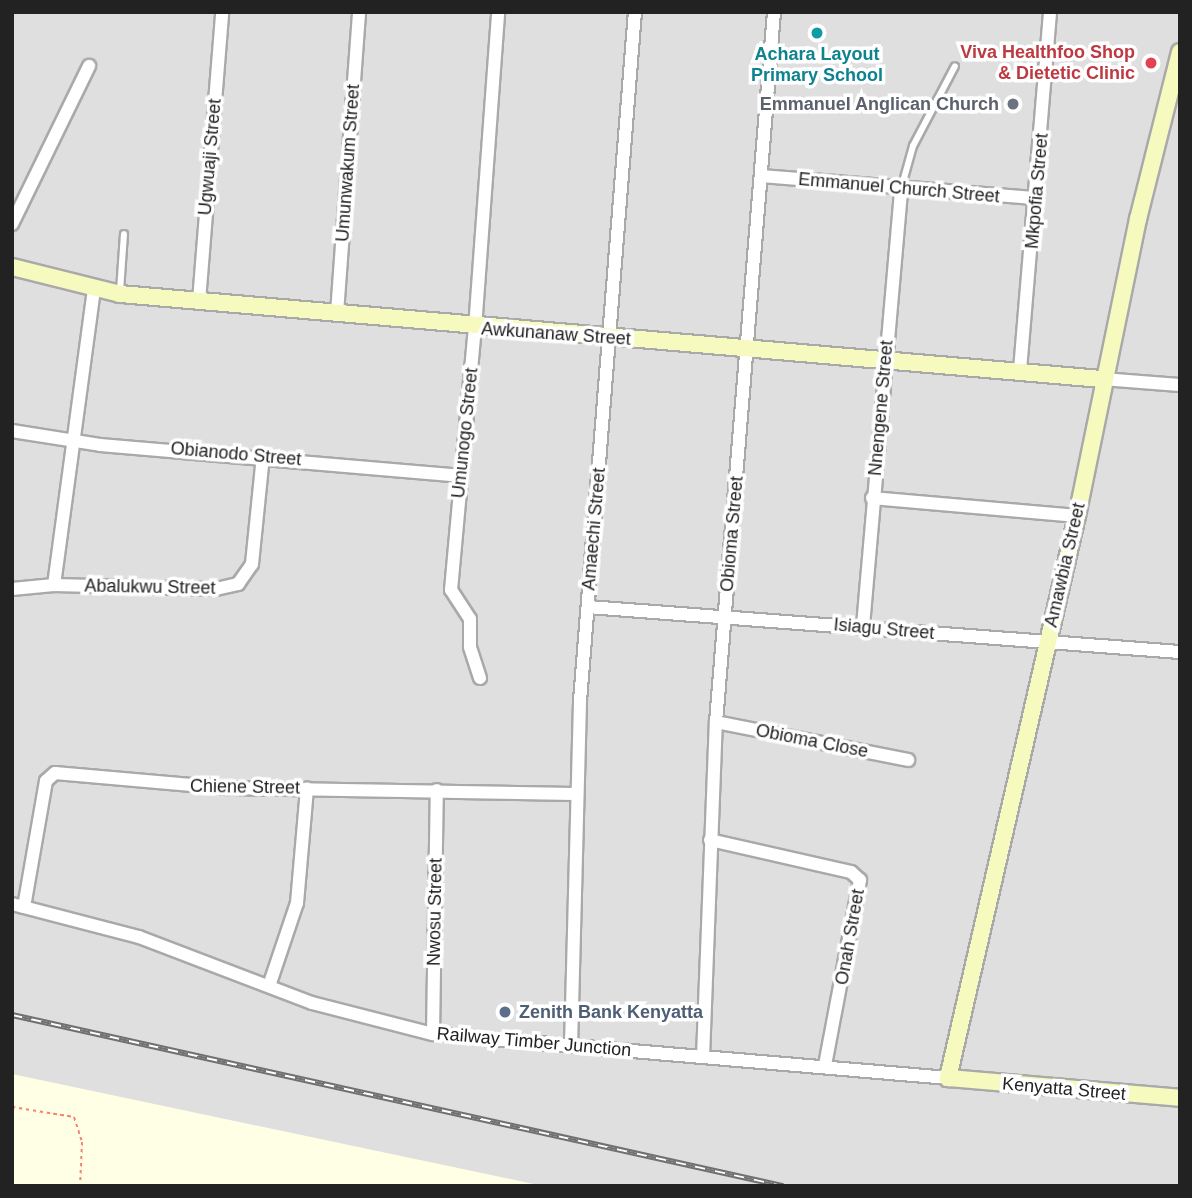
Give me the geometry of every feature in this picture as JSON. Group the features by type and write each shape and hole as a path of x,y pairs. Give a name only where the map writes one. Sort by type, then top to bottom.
{"street":[{"name":"Ugwuaji Street","path":"199,301 222,12"},
{"name":"Umunwakum Street","path":"337,313 359,12"},
{"name":"Umunogo Street","path":"480,678 470,647 471,619 450,590 475,328 498,12"},
{"name":"Amaechi Street","path":"570,1046 575,794 635,12"},
{"name":"Obioma Street","path":"703,1057 716,722 775,12"},
{"name":"Mkpofia Street","path":"1020,370 1037,198 1050,12"},
{"name":"Amawbia Street","path":"948,1078 1077,516 1102,379 1180,52"},
{"path":"12,224 89,66"},
{"name":"Emmanuel Church Street","path":"761,176 901,190 1037,198"},
{"name":"Nnengene Street","path":"863,626 872,498 901,190"},
{"name":"Awkunanaw Street","path":"12,267 94,291 120,294 475,328 747,346 1102,379"},
{"path":"54,584 94,291"},
{"path":"1102,379 1180,385"},
{"name":"Obianodo Street","path":"12,431 73,442 263,456 460,476"},
{"name":"Abalukwu Street","path":"12,589 54,584 216,589 238,584 252,564 263,456"},
{"path":"872,498 1077,516"},
{"name":"Isiagu Street","path":"588,607 1180,652"},
{"name":"Obioma Close","path":"716,722 908,760"},
{"name":"Chiene Street","path":"18,905 46,781 55,773 152,784 575,794"},
{"path":"268,986 297,903 307,788"},
{"name":"Nwosu Street","path":"433,1034 437,790"},
{"name":"Onah Street","path":"710,840 851,872 860,880 825,1066"},
{"name":"Railway Timber Junction","path":"18,905 139,937 335,1009 433,1034 948,1078"},
{"name":"Kenyatta Street","path":"948,1078 1180,1098"}],"lane":[{"path":"901,190 913,146 955,66"},
{"path":"120,294 124,234"}],"path":[{"path":"12,1107 74,1117 82,1142 80,1186"}],"shaded area":[{"path":"12,12 1180,12 1180,1186 12,1186"},
{"path":"12,1074 543,1186 12,1186"}],"railway":[{"path":"12,1015 783,1186"}],"place":[{"name":"Achara Layout Primary School","path":"817,33"},
{"name":"Viva Healthfoo Shop & Dietetic Clinic","path":"1151,63"},
{"name":"Emmanuel Anglican Church","path":"1013,104"},
{"name":"Zenith Bank Kenyatta","path":"505,1012"}]}
